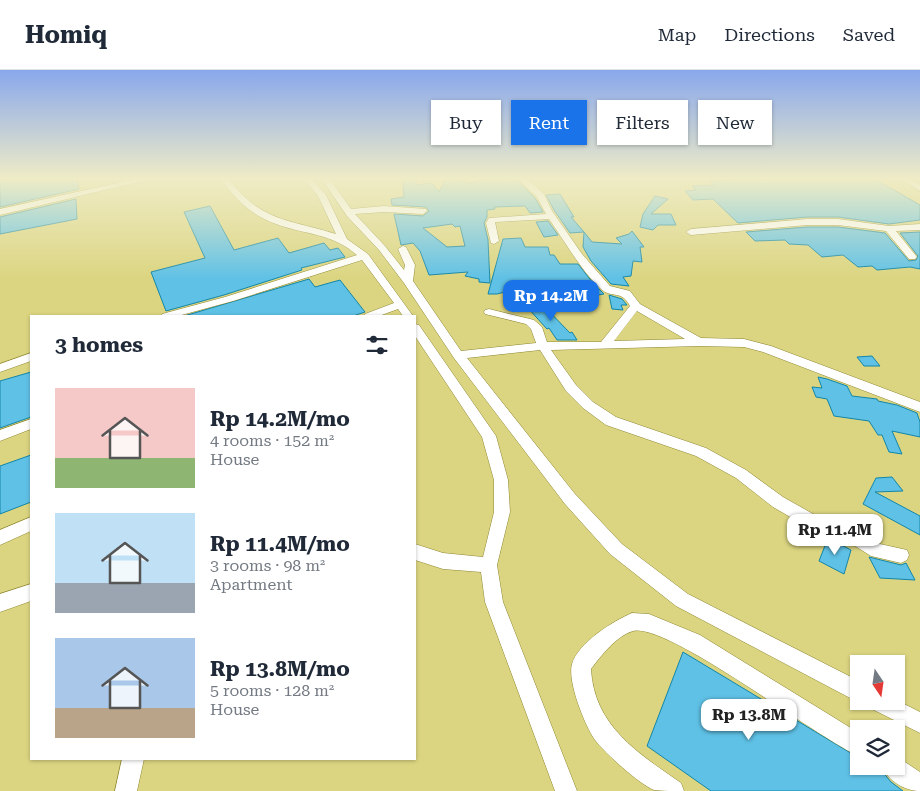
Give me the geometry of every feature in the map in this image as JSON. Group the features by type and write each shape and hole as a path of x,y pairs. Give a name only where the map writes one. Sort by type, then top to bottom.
{"street":[{"path":"256,212 279,223 324,233 343,240 365,256 407,315"},
{"path":"330,212 343,240"},
{"path":"348,212 352,212"},
{"path":"348,212 382,248 408,281 458,355 570,499 616,549 682,600 850,687"},
{"path":"550,212 579,256 606,288 625,292 636,306 700,342"},
{"path":"494,241 490,223 492,220 553,216"},
{"path":"692,232 807,222 838,222 920,236"},
{"path":"892,232 920,227"},
{"path":"892,232 912,256"},
{"path":"403,249 410,265 408,281"},
{"path":"169,315 365,256"},
{"path":"372,315 400,305"},
{"path":"604,345 636,306"},
{"path":"416,328 489,436 501,480 502,512 489,565 494,602 566,791"},
{"path":"458,355 543,346 634,346 700,342 744,343 767,349 920,407"},
{"path":"543,346 571,388 588,405 611,421 701,452 741,474 778,502 817,524 858,539 877,551 901,555"},
{"path":"0,368 30,357"},
{"path":"0,436 30,424"},
{"path":"0,538 30,524"},
{"path":"416,552 443,561 489,565"},
{"path":"0,603 30,592"},
{"path":"673,791 626,757 602,732 582,688 581,666 595,648 613,632 632,622 649,623 693,642 850,739"},
{"path":"895,710 920,723"},
{"path":"905,775 920,786"}],"lane":[{"path":"489,312 533,324 543,346"},
{"path":"126,791 133,760"}],"building":[{"path":"23,212 77,212 77,219 0,234 0,217"},
{"path":"184,212 213,212 234,250 278,238 289,253 324,243 330,250 338,248 345,257 301,268 302,270 224,295 166,311 151,272 205,258"},
{"path":"428,212 487,212 484,223 488,240 490,283 479,282 479,279 465,276 468,272 429,275 420,251 413,243 401,245 394,214 423,216","holes":["452,224 455,227 460,226 465,246 447,247 423,228"]},
{"path":"555,212 571,212 574,217 571,217 584,232 570,233"},
{"path":"645,212 654,212 651,214 671,214 676,225 658,225 653,230 640,227"},
{"path":"726,212 920,212 920,220 889,224 838,217 807,217 738,223"},
{"path":"548,221 558,235 544,237 536,222"},
{"path":"807,227 838,227 885,233 909,261 916,260 918,256 900,233 920,232 920,269 910,267 877,270 872,266 858,267 843,255 822,257 808,245 789,244 785,240 755,241 746,232"},
{"path":"632,231 644,247 640,247 642,262 633,261 631,276 623,277 629,286 611,284 591,261 583,247 584,232 592,242 622,244 616,238 629,234"},
{"path":"521,238 525,247 548,247 550,255 554,255 560,264 578,264 604,294 581,298 587,304 574,305 566,290 528,297 521,288 497,294 488,294 503,239"},
{"path":"309,279 315,287 340,280 365,312 356,315 187,315"},
{"path":"609,295 622,299 627,305 621,305 623,310 612,309"},
{"path":"540,302 570,333 572,332 577,340 557,340 549,328 547,329 526,306"},
{"path":"872,356 880,366 864,366 857,357"},
{"path":"30,372 30,417 0,428 0,381"},
{"path":"818,377 847,386 852,396 877,399 878,401 897,405 917,413 920,422 920,437 892,431 902,454 889,452 882,435 878,435 869,421 834,416 827,399 816,397 812,387 822,388"},
{"path":"30,455 30,502 0,514 0,466"},
{"path":"892,477 903,491 875,492 920,516 920,535 863,504 876,478"},
{"path":"837,518 861,522 859,530 839,523"},
{"path":"828,538 851,550 844,574 819,561"},
{"path":"869,557 901,565 906,563 915,580 880,578"},
{"path":"683,652 850,753 850,775 885,775 903,791 711,791 647,746"}]}
